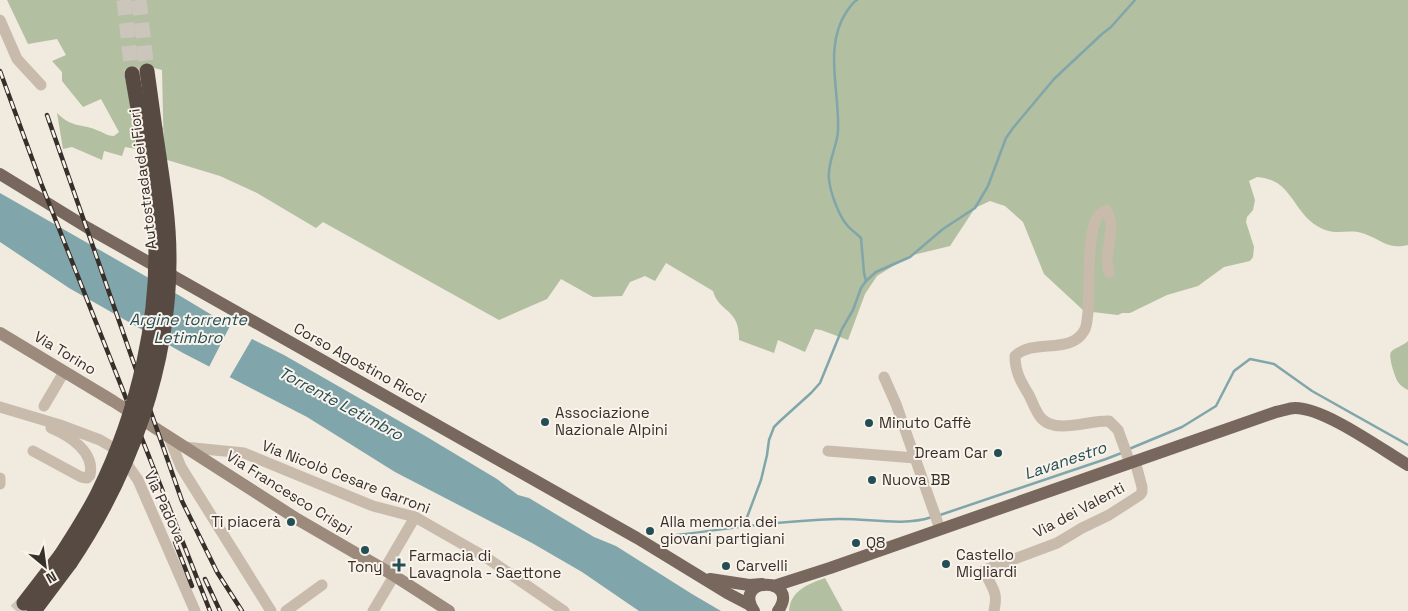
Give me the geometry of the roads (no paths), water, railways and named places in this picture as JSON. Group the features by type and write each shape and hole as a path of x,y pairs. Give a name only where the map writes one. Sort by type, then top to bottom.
{"highway":[{"name":"Autostrada dei Fiori","path":"29,607 65,559 107,473 123,435 144,360 154,288 155,234 149,130 140,72"}],"main road":[{"name":"Corso Agostino Ricci","path":"0,174 88,228 653,547 752,608"},
{"name":"Corso Agostino Ricci","path":"705,578 749,585 768,585 814,573 939,527 1276,412 1295,408 1313,411 1330,418 1408,465"},
{"path":"781,606 814,573"},
{"path":"752,608 750,594 758,586 768,585 781,594 781,606"}],"street":[{"path":"0,20 18,59 41,85"},
{"path":"1109,273 1107,260 1111,226 1106,210 1099,215 1092,232 1086,330 1077,340 1064,344 1037,346 1021,350 1015,356 1015,368 1042,418 1050,425 1075,426 1098,420 1109,421 1118,430 1132,462"},
{"name":"Via Torino","path":"0,333 113,401"},
{"path":"44,406 64,372"},
{"path":"884,377 896,404 939,527"},
{"name":"Via Francesco Crispi","path":"113,401 297,519 449,611"},
{"name":"Via Padova","path":"0,407 100,440 116,450 138,480 195,611"},
{"path":"33,452 81,477 87,478 90,475 90,461 85,451 64,435 42,424 38,418"},
{"path":"169,437 181,467 271,611"},
{"name":"Via Nicolò Cesare Garroni","path":"184,447 244,453 373,506 416,517 487,558 564,611"},
{"path":"828,451 915,458"},
{"name":"Via dei Valenti","path":"994,611 995,591 985,570 1057,543 1140,495 1142,488 1132,462"},
{"path":"0,478 0,484"},
{"path":"373,611 416,517"},
{"path":"286,611 322,585"}],"water":[{"name":"Argine torrente Letimbro","path":"0,193 250,338 284,355 427,437 497,479 518,495 529,498 594,537 616,546 721,611 639,611 582,572 532,543 395,472 307,417 183,353 69,288 0,242"}],"waterway":[{"path":"857,0 847,11 836,39 834,70 838,131 829,179 835,204 841,216 861,238 866,281"},
{"path":"746,526 746,520 761,480 769,440 774,427 820,383 842,329 866,281 876,272 910,257 943,229 975,208 988,186 1006,138 1013,128 1054,79 1111,27 1135,0"},
{"name":"Lavanestro","path":"1129,449 1182,427 1216,406 1234,371 1250,359 1274,364 1312,391 1408,445"},
{"name":"Lavanestro","path":"940,515 1124,452"},
{"name":"Lavanestro","path":"677,535 797,521 849,519 897,522 932,517"}],"tunnel":[{"path":"124,0 132,74"},
{"path":"139,0 147,71"},
{"path":"16,611 24,603"}],"railway":[{"path":"0,71 41,183 210,611"},
{"path":"47,115 182,501 217,572 242,611"},
{"path":"175,542 192,586"},
{"path":"205,579 220,611"}],"place":[{"name":"Associazione Nazionale Alpini","path":"545,422"},
{"name":"Minuto Caffè","path":"869,423"},
{"name":"Dream Car","path":"998,453"},
{"name":"Nuova BB","path":"872,480"},
{"name":"Ti piacerà","path":"291,522"},
{"name":"Alla memoria dei giovani partigiani","path":"650,531"},
{"name":"Q8","path":"856,543"},
{"name":"Tony","path":"365,550"},
{"name":"Castello Migliardi","path":"946,564"},
{"name":"Farmacia di Lavagnola - Saettone","path":"399,565"},
{"name":"Carvelli","path":"726,566"}],"water label":[{"name":"Torrente Letimbro","path":"341,403"}]}
